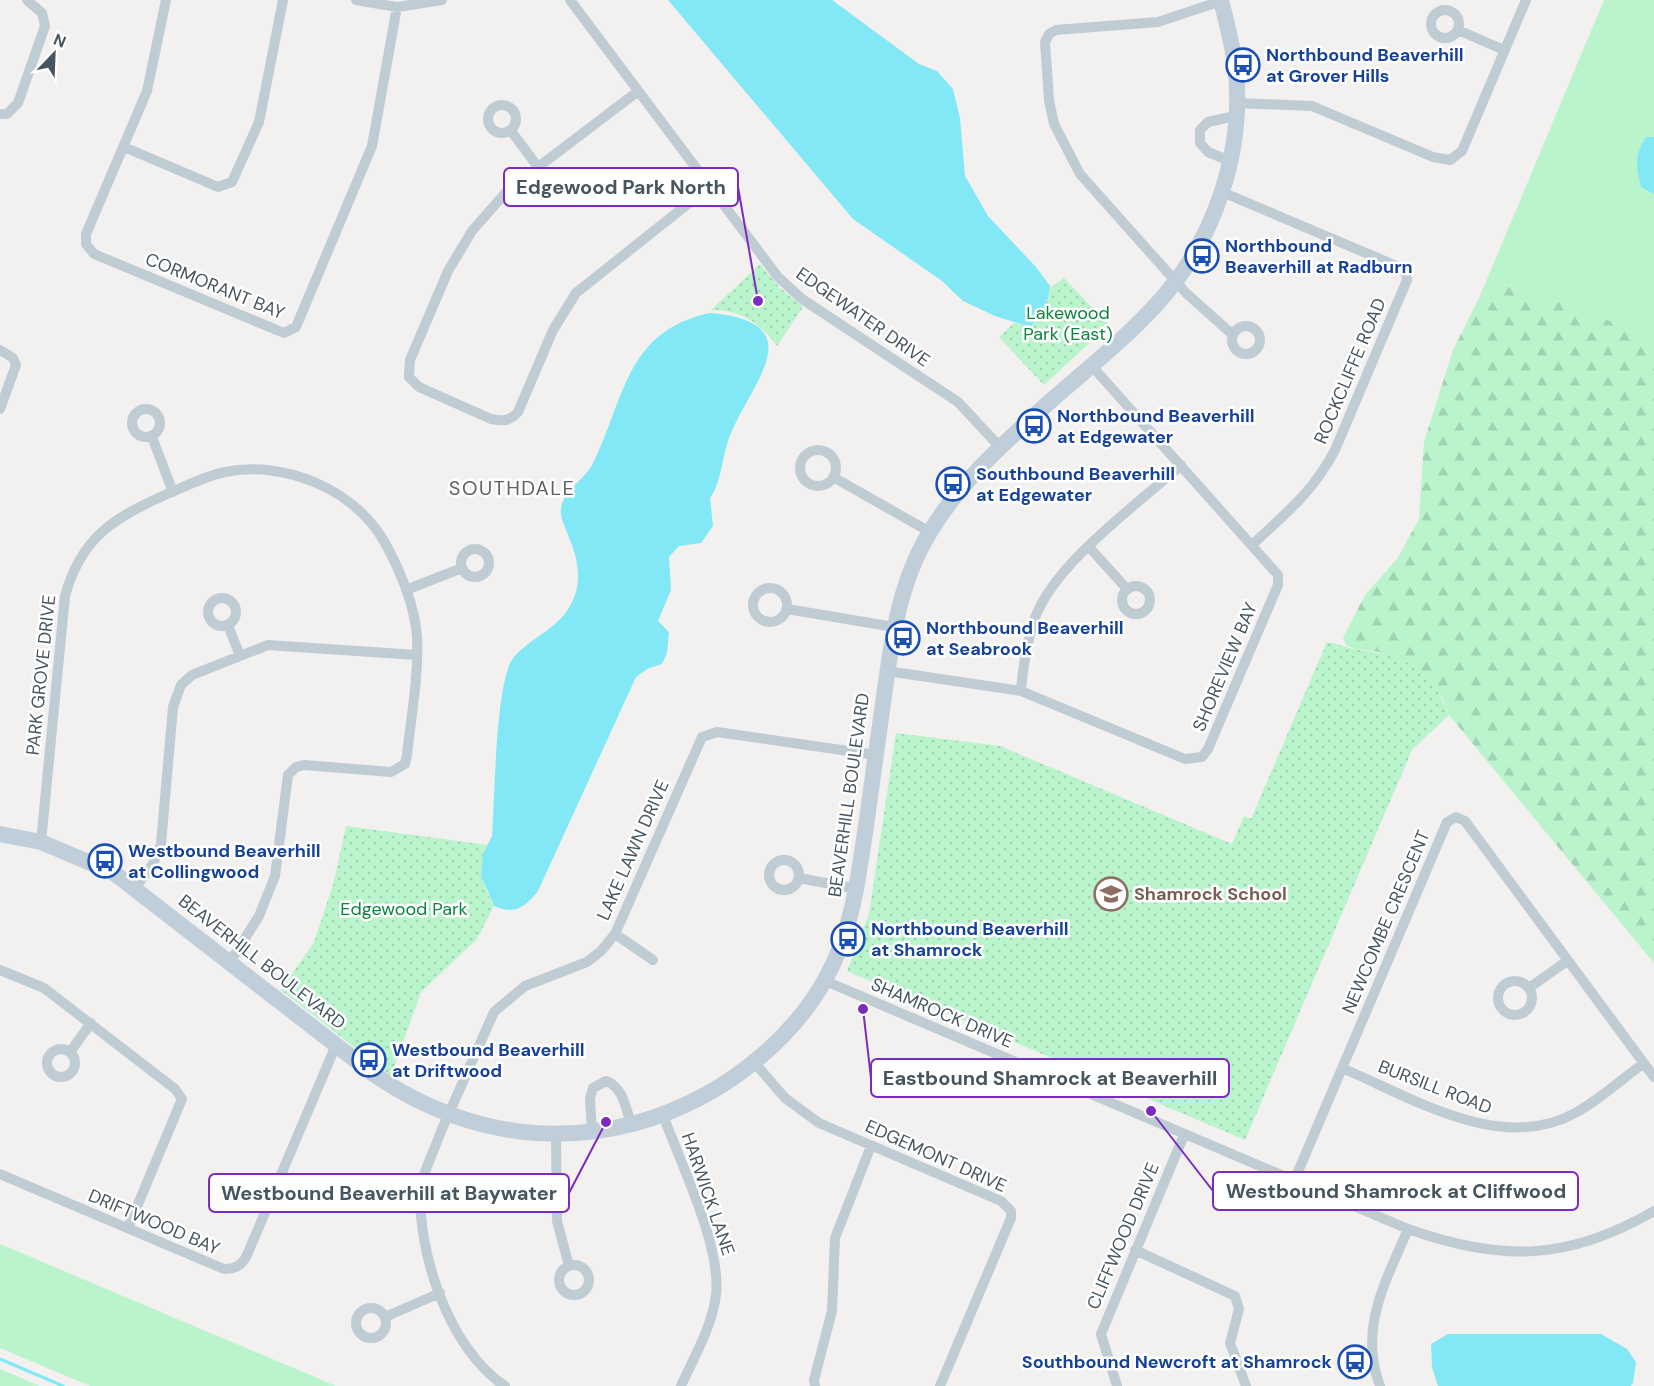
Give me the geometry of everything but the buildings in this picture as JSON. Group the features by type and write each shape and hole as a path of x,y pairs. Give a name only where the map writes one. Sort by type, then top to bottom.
{"street":[{"path":"0,114 7,114 18,103 45,26 42,13 27,0"},
{"name":"CORMORANT BAY","path":"166,0 152,76 84,239 89,250 274,330 291,331 296,327 306,305 372,146 397,8"},
{"path":"124,147 218,187 232,182 259,122 282,0"},
{"path":"357,0 397,8 442,0"},
{"name":"EDGEWATER DRIVE","path":"570,0 709,187 789,288 958,402 1000,447"},
{"path":"1222,0 1158,22 1056,30 1049,34 1045,42 1049,100 1054,124 1080,174 1175,282 1233,335"},
{"name":"BEAVERHILL BOULEVARD","path":"0,834 41,842 86,859 135,888 398,1092 448,1115 494,1129 556,1135 592,1132 631,1124 663,1115 703,1096 754,1062 802,1011 823,980 842,944 856,889 894,627 907,576 930,532 962,486 1000,447 1155,306 1175,282 1203,240 1222,192 1230,161 1235,110 1235,67 1222,0"},
{"path":"1230,161 1208,152 1200,143 1200,130 1208,122 1235,110 1312,106 1433,157 1450,160 1462,151 1526,0"},
{"path":"1458,30 1504,50"},
{"path":"637,92 538,167 491,208 457,253 408,368 409,377 419,387 491,419 504,421 512,419 518,412 558,320 576,293 709,187"},
{"path":"511,131 538,167"},
{"name":"ROCKCLIFFE ROAD","path":"1222,192 1393,264 1406,274 1407,280 1322,476 1310,491 1252,544"},
{"path":"0,350 13,358 16,365 0,409"},
{"name":"SHOREVIEW BAY","path":"887,671 1021,691 1185,759 1202,757 1208,749 1278,585 1278,575 1091,365"},
{"path":"152,437 173,492"},
{"path":"1021,691 1036,617 1049,593 1070,565 1180,465"},
{"name":"PARK GROVE DRIVE","path":"41,842 64,596 69,578 83,551 100,531 130,510 224,472 276,471 314,483 336,493 371,523 385,543 405,590 416,634 405,764 391,772 304,765 296,767 288,775 275,876 256,922 230,962"},
{"path":"833,477 930,532"},
{"path":"1089,547 1127,589"},
{"path":"405,590 462,568"},
{"path":"787,609 894,627"},
{"path":"228,625 240,656"},
{"path":"135,888 153,864 161,844 175,696 181,685 192,675 268,645 279,644 416,655"},
{"name":"LAKE LAWN DRIVE","path":"448,1115 495,1012 510,996 525,986 586,962 601,951 615,934 702,737 717,732 876,755"},
{"name":"NEWCOMBE CRESCENT","path":"1294,1181 1447,822 1456,817 1465,821 1654,1077"},
{"path":"799,878 856,889"},
{"path":"615,934 653,960"},
{"path":"1529,988 1567,961"},
{"path":"0,970 44,988 175,1089 182,1099 128,1228"},
{"name":"SHAMROCK DRIVE","path":"823,980 1408,1229 1461,1246 1507,1252 1560,1249 1601,1238 1654,1211"},
{"path":"70,1052 91,1023"},
{"name":"DRIFTWOOD BAY","path":"0,1174 224,1269 240,1265 247,1255 336,1045"},
{"name":"EDGEMONT DRIVE","path":"754,1062 785,1098 801,1112 819,1123 1001,1201 1011,1211 1011,1218 940,1386"},
{"name":"BURSILL ROAD","path":"1342,1068 1462,1118 1488,1126 1516,1130 1546,1125 1576,1112 1644,1064"},
{"path":"592,1132 590,1098 593,1088 606,1081 614,1084 619,1091 631,1124"},
{"path":"448,1115 421,1182 419,1206 421,1229 440,1293 464,1344 476,1361 505,1386"},
{"name":"HARWICK LANE","path":"663,1115 712,1246 716,1271 716,1295 710,1320 681,1386"},
{"path":"556,1135 557,1221 569,1266"},
{"name":"CLIFFWOOD DRIVE","path":"1117,1386 1101,1334 1184,1135"},
{"path":"815,1386 814,1380 832,1311 835,1238 871,1146"},
{"path":"1380,1386 1371,1357 1373,1316 1408,1229"},
{"path":"1135,1250 1235,1296 1239,1309 1230,1343 1245,1386"},
{"path":"385,1317 440,1293"}],"green space":[{"path":"1604,0 1654,0 1654,343 1591,312 1500,283 1480,296"},
{"path":"760,264 779,287 803,307 777,346 764,331 748,319 731,312 711,310"},
{"name":"Lakewood Park (East)","path":"1064,278 1109,325 1044,385 999,337 1014,323 1030,326 1042,316 1050,288"},
{"path":"1500,283 1591,312 1654,343 1654,963 1449,715 1442,697 1379,652 1355,649 1346,645 1343,638 1365,595 1397,559 1419,519 1424,442 1453,350 1480,296"},
{"name":"Shamrock School","path":"1327,642 1391,656 1415,667 1434,686 1449,715 1412,750 1245,1140 847,971 869,914 896,733 1000,746 1232,844 1244,816 1251,819"},
{"name":"Edgewood Park","path":"346,826 488,845 482,868 487,892 494,906 477,939 421,992 391,1076 281,990 314,942 333,885"},
{"path":"0,1244 336,1386 90,1386 0,1348"},
{"path":"0,1369 40,1386 0,1386"}],"water":[{"path":"668,0 832,0 919,64 937,71 953,89 960,118 965,176 988,216 1036,267 1050,286 1042,313 1035,322 1030,327 995,316 963,301 942,281 853,219"},
{"path":"1646,137 1654,137 1654,194 1641,187 1638,173 1639,150"},
{"path":"710,313 741,319 760,328 768,341 767,357 761,375 731,433 717,484 710,498 713,526 701,543 679,546 669,557 671,590 658,621 669,632 667,653 662,664 647,669 636,677 538,891 519,908 501,909 494,906 481,875 483,854 492,836 499,714 508,670 514,657 565,614 576,592 577,563 561,513 565,496 592,465 631,372 644,352 660,335 682,322"},
{"path":"1448,1334 1601,1334 1627,1349 1636,1362 1633,1383 1631,1386 1438,1386 1432,1367 1431,1344"}],"waterway":[{"path":"0,1359 63,1386"}],"place":[{"name":"Northbound Beaverhill at Grover Hills","path":"1243,65"},
{"name":"Northbound Beaverhill at Radburn","path":"1202,256"},
{"name":"Edgewood Park North","path":"758,301"},
{"name":"Northbound Beaverhill at Edgewater","path":"1034,426"},
{"name":"Southbound Beaverhill at Edgewater","path":"953,484"},
{"name":"Northbound Beaverhill at Seabrook","path":"903,638"},
{"name":"Westbound Beaverhill at Collingwood","path":"105,861"},
{"name":"Shamrock School","path":"1111,894"},
{"name":"Northbound Beaverhill at Shamrock","path":"848,939"},
{"name":"Eastbound Shamrock at Beaverhill","path":"863,1009"},
{"name":"Westbound Beaverhill at Driftwood","path":"369,1060"},
{"name":"Westbound Shamrock at Cliffwood","path":"1151,1111"},
{"name":"Westbound Beaverhill at Baywater","path":"606,1122"},
{"name":"Southbound Newcroft at Shamrock","path":"1355,1362"}],"district":[{"name":"SOUTHDALE","path":"512,488"}]}
